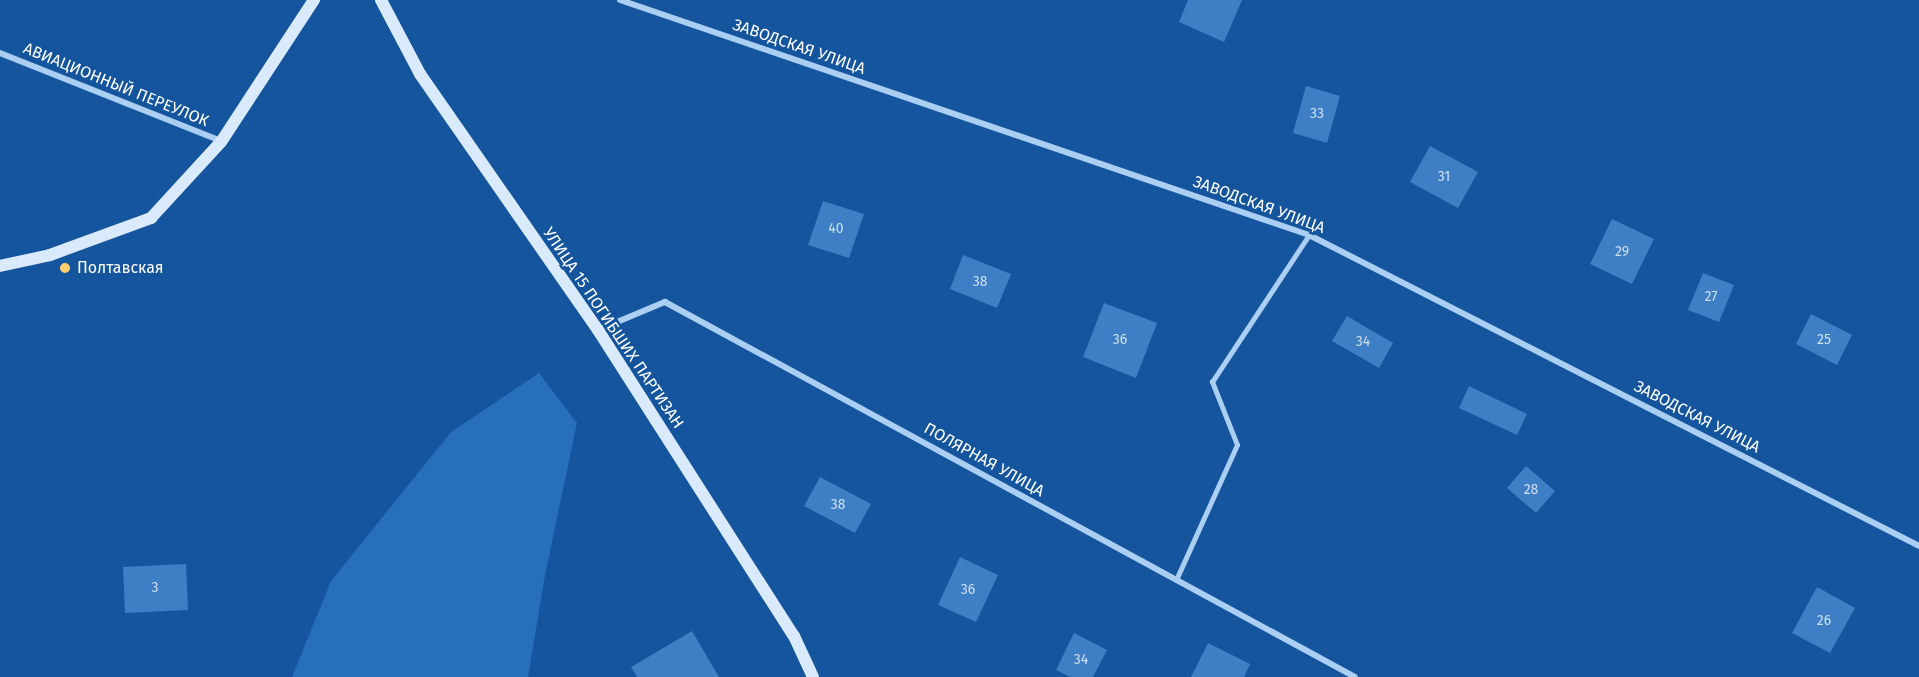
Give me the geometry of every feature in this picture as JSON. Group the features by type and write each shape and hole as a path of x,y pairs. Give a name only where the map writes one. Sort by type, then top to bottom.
{"street":[{"path":"0,266 51,255 151,218 221,142 314,0"},
{"name":"УЛИЦА 15 ПОГИБШИХ ПАРТИЗАН","path":"381,0 420,74 598,330 794,636 813,677"},
{"name":"ЗАВОДСКАЯ УЛИЦА","path":"620,0 1309,235 1919,546"},
{"name":"АВИАЦИОННЫЙ ПЕРЕУЛОК","path":"0,53 221,142"},
{"name":"ПОЛЯРНАЯ УЛИЦА","path":"598,330 664,302 1355,677"}],"lane":[{"path":"1176,580 1237,446 1212,382 1309,235"}],"shaded area":[{"path":"539,373 577,423 545,575 528,677 292,677 331,581 451,432"}],"building":[{"path":"1188,0 1242,0 1224,42 1179,22"},
{"path":"1306,86 1340,96 1327,143 1293,133"},
{"path":"1430,146 1478,172 1458,208 1410,182"},
{"path":"823,201 864,214 849,258 808,245"},
{"path":"1612,219 1654,239 1632,284 1590,264"},
{"path":"963,255 1011,274 997,308 950,289"},
{"path":"1703,273 1734,285 1719,322 1688,310"},
{"path":"1104,303 1157,323 1136,378 1083,357"},
{"path":"1811,314 1852,335 1837,365 1796,344"},
{"path":"1347,316 1393,343 1379,368 1332,341"},
{"path":"1469,386 1527,414 1517,435 1459,408"},
{"path":"1526,466 1555,491 1536,513 1507,488"},
{"path":"820,477 871,504 855,533 804,506"},
{"path":"960,557 998,575 976,622 938,605"},
{"path":"186,564 188,610 125,613 123,567"},
{"path":"1817,587 1855,608 1830,653 1792,633"},
{"path":"692,631 719,677 637,677 631,667"},
{"path":"1074,633 1107,650 1093,677 1070,677 1056,670"},
{"path":"1208,643 1250,664 1244,677 1191,677"}],"place":[{"name":"Полтавская","path":"65,268"}]}
